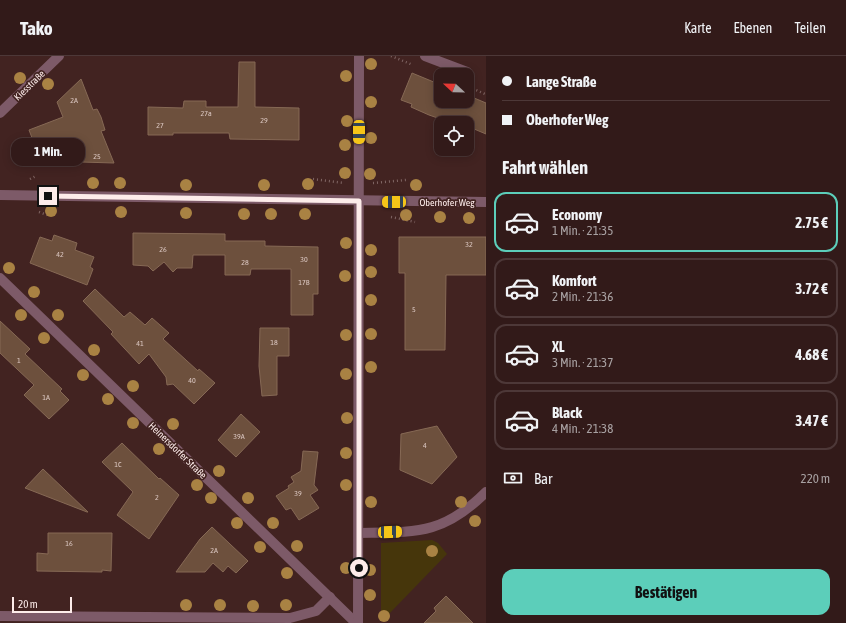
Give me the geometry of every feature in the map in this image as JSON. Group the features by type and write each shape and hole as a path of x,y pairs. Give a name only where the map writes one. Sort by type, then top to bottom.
{"street":[{"name":"Kiesstraße","path":"0,113 59,56"},
{"path":"357,623 359,533 359,56"},
{"path":"425,56 456,68"},
{"name":"Oberhofer Weg","path":"0,195 486,202"},
{"name":"Heinersdorfer Straße","path":"0,278 357,623"},
{"path":"359,533 418,532 456,517 486,492"},
{"path":"0,616 290,618 316,611 330,597"}],"path":[{"path":"474,89 485,94 486,93"},
{"path":"28,180 36,176"},
{"path":"313,179 334,182"},
{"path":"390,183 406,180"},
{"path":"398,218 415,222"}],"shaded area":[{"path":"432,540 438,543 447,554 385,618 381,614 381,543"}],"building":[{"path":"239,62 255,62 255,107 299,108 299,140 230,139 229,133 173,133 173,135 148,135 148,107 183,108 184,101 206,101 206,107 238,107"},
{"path":"412,73 434,82 434,108 474,108 474,98 486,103 486,134 474,129 474,116 434,117 411,107 412,104 401,100"},
{"path":"81,79 93,110 97,109 101,117 105,130 101,131 114,163 81,162 74,149 41,161 29,130 63,117 57,102"},
{"path":"133,233 225,234 225,241 265,241 265,246 318,247 318,294 313,294 313,315 291,315 291,269 251,269 250,275 225,275 225,255 193,255 192,268 177,268 173,272 164,262 153,271 148,266 133,265"},
{"path":"54,235 77,243 75,250 94,257 90,267 93,269 87,285 30,263 40,237 52,241"},
{"path":"399,237 486,237 486,275 446,275 445,350 405,350 405,273 399,273"},
{"path":"95,289 124,317 130,312 145,325 152,318 169,333 163,339 198,371 199,369 215,383 194,404 173,384 167,385 166,377 149,354 139,364 111,334 113,332 83,301"},
{"path":"0,321 30,349 25,354 62,389 60,391 69,400 49,419 24,395 34,385 0,353"},
{"path":"260,328 289,328 289,356 277,356 277,395 262,396 259,366"},
{"path":"241,414 260,432 236,457 218,440"},
{"path":"437,426 457,457 432,484 400,470 401,434"},
{"path":"122,443 159,479 160,478 179,495 149,539 117,515 133,492 102,462"},
{"path":"303,451 318,452 314,485 318,490 310,495 319,508 299,520 291,508 286,510 276,496 289,488 288,486 294,482 291,477 301,471"},
{"path":"43,469 88,512 25,488"},
{"path":"212,527 248,561 236,573 228,566 223,572 213,563 205,572 176,572 200,539"},
{"path":"48,533 112,533 111,571 37,571 37,553 48,554"},
{"path":"446,596 473,623 424,623 436,611 434,608"}],"route":[{"path":"48,196 359,201 359,568"}]}
